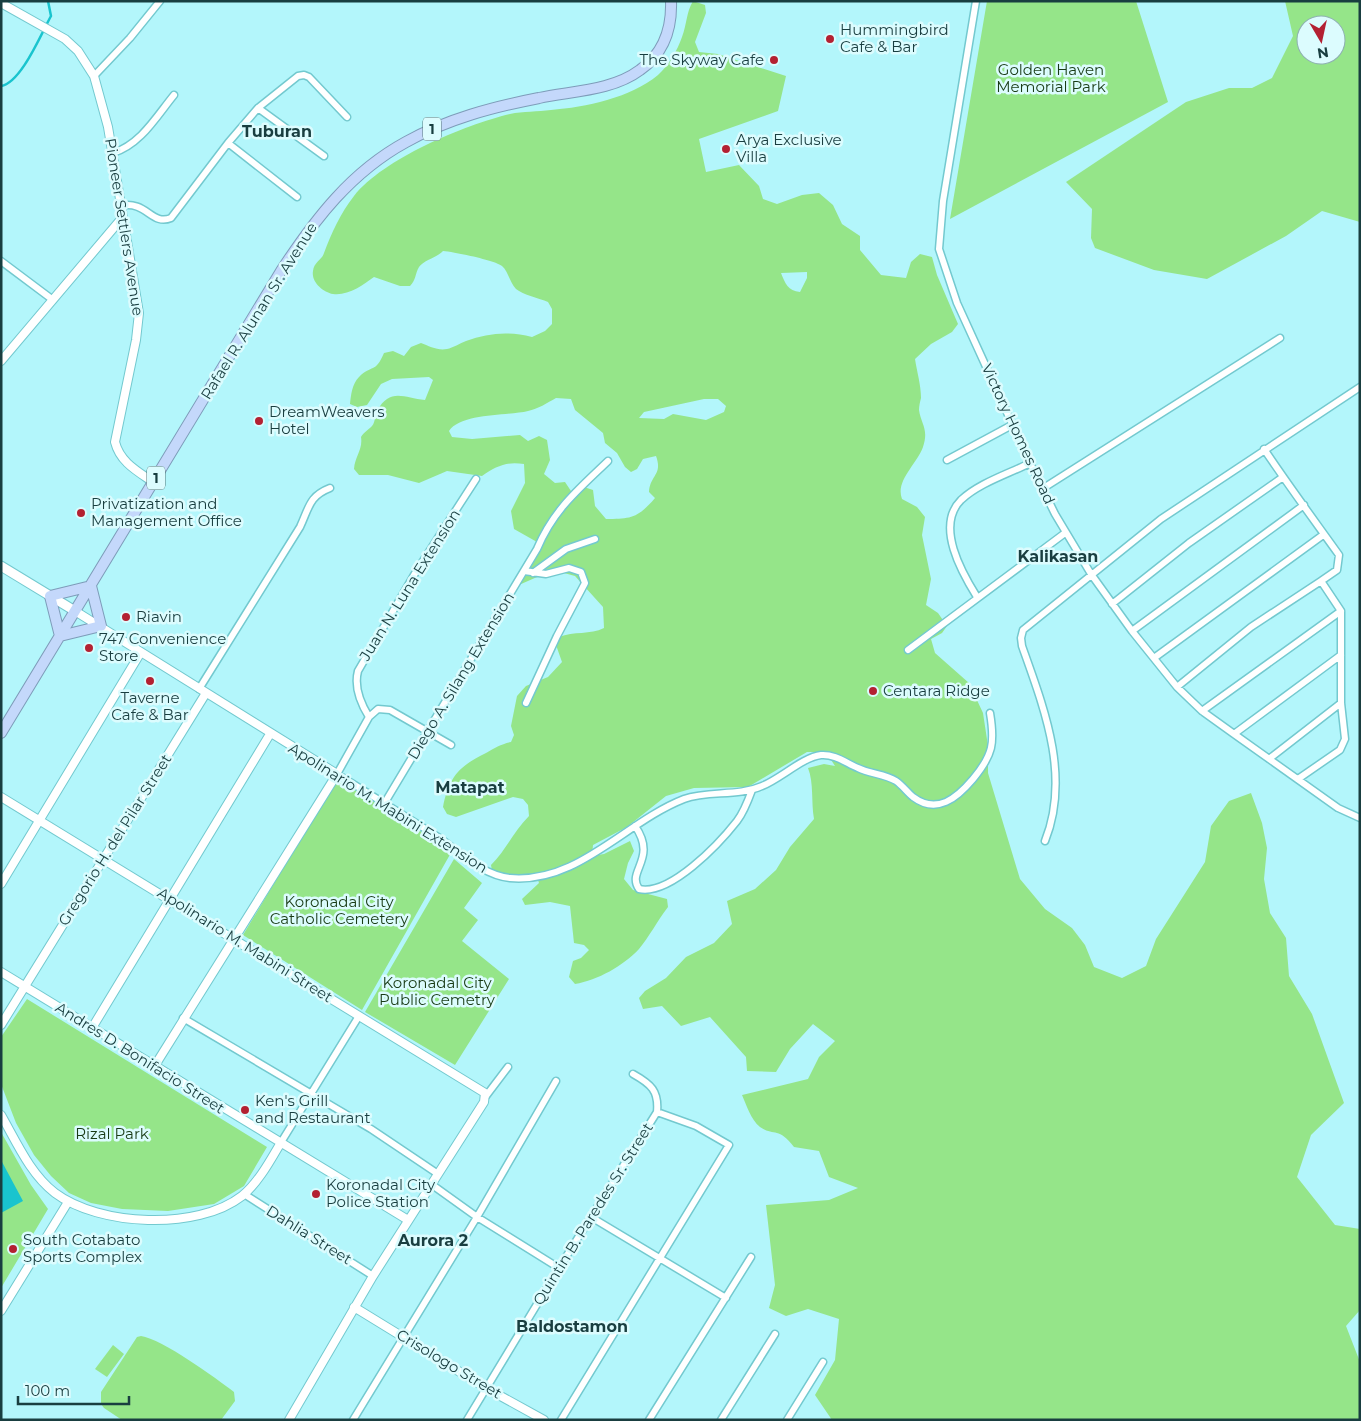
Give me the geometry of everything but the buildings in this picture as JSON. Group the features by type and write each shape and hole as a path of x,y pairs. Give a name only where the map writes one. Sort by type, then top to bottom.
{"highway":[{"name":"Rafael R. Alunan Sr. Avenue","path":"1,733 298,245 326,208 360,173 407,141 461,117 540,97 601,86 638,72 651,62 666,38 671,1"},
{"path":"91,586 100,626 60,636 50,596 91,586"}],"main road":[{"path":"1,566 75,611"}],"street":[{"path":"94,76 136,31 160,1"},
{"name":"Victory Homes Road","path":"976,1 942,211 939,249 957,304 1042,489 1065,533 1091,574 1132,631 1177,687 1202,711 1234,734 1343,811 1360,818"},
{"name":"Pioneer Settlers Avenue","path":"1,2 52,30 78,51 94,76 103,106 113,153 120,206 139,313 139,325 115,442 124,461 153,482"},
{"path":"120,206 133,204 160,219 171,218 228,143 258,108 298,76 304,75 309,77 348,117"},
{"path":"113,153 132,145 174,95"},
{"path":"258,108 324,156"},
{"path":"228,143 297,197"},
{"path":"1,361 122,218"},
{"path":"1,261 53,300"},
{"path":"1042,489 1280,338"},
{"path":"1045,841 1054,806 1054,753 1044,706 1021,638 1028,624 1161,519 1360,387"},
{"path":"947,460 1012,425"},
{"path":"1177,687 1251,627 1337,570 1340,560 1339,555 1323,535 1264,449"},
{"name":"Diego A. Silang Extension","path":"384,804 538,549 556,512 608,461"},
{"path":"977,597 963,575 955,554 951,529 955,509 960,502 976,490 1030,463"},
{"path":"1112,604 1189,543 1283,477"},
{"name":"Juan N. Luna Extension","path":"369,717 359,694 356,679 358,671 414,575 476,479"},
{"path":"203,691 300,527 312,500 315,496 330,488"},
{"path":"1132,631 1304,505"},
{"path":"908,650 1065,533"},
{"path":"1154,658 1323,535"},
{"path":"533,573 566,549 595,539"},
{"path":"524,571 546,574 573,568 581,572 585,584 557,636 526,703"},
{"path":"1298,779 1342,747 1345,739 1341,703 1341,611 1322,581"},
{"name":"Apolinario M. Mabini Extension","path":"75,611 456,849 478,866 492,874 507,878 528,879 548,875 571,866 635,826 685,799 752,790 778,778 812,758 832,756 870,773 895,780 922,803 933,806 943,804 953,798 969,783 985,764 993,741 990,713"},
{"path":"1202,711 1341,611"},
{"path":"1,884 141,652"},
{"path":"1234,734 1341,655"},
{"name":"Gregorio H. del Pilar Street","path":"1,1025 104,859 203,691"},
{"path":"1269,759 1341,703"},
{"path":"154,1067 337,774 373,712 384,708 451,745"},
{"path":"92,1028 270,734"},
{"path":"635,826 642,836 645,853 636,876 636,884 640,889 646,891 660,888 681,875 720,840 737,821 752,790"},
{"name":"Apolinario M. Mabini Street","path":"1,797 483,1090 486,1096"},
{"name":"Andres D. Bonifacio Street","path":"1,972 280,1144 408,1220"},
{"path":"1,1115 39,1177 53,1192 68,1202 87,1210 111,1216 140,1219 176,1218 216,1210 244,1194 280,1144 360,1016"},
{"path":"183,1018 371,1129 438,1174"},
{"path":"289,1420 373,1276 486,1096 508,1066"},
{"path":"561,1420 729,1145 696,1126 658,1112 658,1102 654,1088 633,1074"},
{"path":"353,1420 402,1337 478,1217 556,1081"},
{"name":"Quintin B. Paredes Sr. Street","path":"467,1420 558,1268 658,1112"},
{"path":"431,1184 478,1217 558,1268"},
{"name":"Dahlia Street","path":"244,1194 373,1276"},
{"path":"1,1311 68,1202"},
{"path":"591,1217 659,1260 726,1298"},
{"path":"649,1420 751,1257"},
{"name":"Crisologo Street","path":"354,1307 486,1388 544,1420"},
{"path":"721,1420 775,1334"},
{"path":"787,1420 823,1362"}],"green space":[{"path":"693,1 705,5 706,13 695,42 699,52 718,54 786,76 778,111 699,139 706,172 739,165 759,186 763,199 777,204 802,195 819,193 833,205 842,224 860,236 860,250 881,275 906,278 911,262 920,254 932,257 937,275 958,324 952,332 931,344 915,359 921,393 919,410 925,431 925,441 904,479 901,492 902,499 917,507 925,517 922,535 931,579 926,605 938,613 947,626 942,633 931,639 935,653 969,683 983,713 988,746 988,773 1020,879 1045,909 1072,928 1085,945 1094,967 1122,978 1146,966 1156,939 1205,862 1211,826 1229,801 1251,793 1262,823 1267,848 1264,879 1270,913 1286,938 1289,976 1312,1014 1344,1103 1311,1135 1297,1177 1335,1225 1360,1229 1360,1310 1346,1326 1360,1362 1360,1420 832,1420 815,1395 835,1360 839,1319 808,1309 786,1316 769,1308 775,1285 766,1205 829,1200 858,1188 829,1177 819,1151 794,1147 784,1136 760,1127 751,1116 742,1095 808,1079 819,1057 835,1041 813,1024 790,1049 776,1072 747,1071 746,1057 710,1017 681,1026 662,1006 643,1009 639,998 645,991 666,978 686,957 714,943 732,924 727,901 755,889 776,870 790,847 814,819 811,780 808,768 824,764 835,766 826,752 807,752 748,787 694,788 666,796 627,827 593,845 592,856 604,854 630,841 634,851 628,863 624,879 633,890 667,899 668,907 643,944 633,955 601,976 575,984 569,977 573,961 581,958 589,950 584,945 574,943 570,906 550,902 525,905 522,899 539,883 536,874 506,874 492,871 491,865 529,816 528,805 523,799 513,797 456,817 447,814 443,807 448,788 462,768 495,748 511,742 514,735 511,726 517,696 526,686 548,677 562,662 556,645 559,637 593,632 604,628 603,607 575,576 553,570 512,588 537,542 514,529 511,511 525,483 524,464 512,463 502,465 482,476 447,471 419,483 388,475 359,475 354,469 361,446 361,437 372,426 376,413 382,404 392,396 425,400 433,380 429,377 392,379 381,384 367,405 357,407 350,404 351,393 357,380 363,373 378,364 384,353 393,351 404,356 411,347 421,343 437,349 447,349 474,338 499,334 532,337 545,331 552,324 552,309 548,302 516,289 502,266 483,259 456,253 443,251 424,263 419,267 410,286 400,286 374,277 355,289 339,294 329,293 318,286 313,275 314,268 323,255 337,223 349,203 367,182 384,169 426,145 491,119 515,113 564,109 593,104 634,90 658,75 669,62 682,37","holes":["807,272 807,278 800,292 790,288 781,273","556,398 571,399 575,410 603,433 605,443 617,453 625,467 631,472 637,469 643,459 656,456 658,467 649,492 655,498 644,510 634,516 622,519 606,519 595,506 593,490 584,487 571,491 565,482 555,483 544,474 550,460 547,440 539,436 528,441 520,435 472,439 452,437 449,431 455,425 474,418 519,413 539,407","704,399 718,399 726,406 724,412 706,420 673,414 664,419 639,418 644,412"]},
{"name":"Golden Haven Memorial Park","path":"987,1 1136,1 1168,102 950,219"},
{"path":"1285,1 1360,1 1360,222 1322,211 1286,236 1207,279 1154,270 1095,248 1091,238 1092,209 1066,182 1186,102 1229,88 1252,88 1272,78 1293,36"},
{"name":"Koronadal City Catholic Cemetery","path":"337,778 452,851 362,1010 243,935"},
{"name":"Koronadal City Public Cemetry","path":"454,859 482,883 464,908 478,920 462,941 509,979 455,1065 365,1012"},
{"name":"Rizal Park","path":"27,999 267,1147 244,1186 214,1204 168,1211 122,1209 91,1203 69,1193 51,1176 34,1155 16,1123 1,1084 1,1037"},
{"name":"South Cotabato Sports Complex","path":"1,1132 31,1185 48,1209 1,1288"},
{"path":"141,1336 175,1351 234,1392 235,1401 221,1420 122,1420 104,1408 101,1404 101,1392 137,1337"},
{"path":"113,1345 124,1354 107,1377 95,1369"}],"water":[{"path":"1,1160 23,1201 1,1213"}],"waterway":[{"path":"1,86 16,76 30,57 51,16 48,1"}],"place":[{"name":"Hummingbird Cafe & Bar","path":"830,39"},
{"name":"The Skyway Cafe","path":"774,60"},
{"name":"Arya Exclusive Villa","path":"726,149"},
{"name":"DreamWeavers Hotel","path":"259,421"},
{"name":"Privatization and Management Office","path":"81,513"},
{"name":"Riavin","path":"126,617"},
{"name":"747 Convenience Store","path":"89,648"},
{"name":"Taverne Cafe & Bar","path":"150,681"},
{"name":"Centara Ridge","path":"873,691"},
{"name":"Ken's Grill and Restaurant","path":"245,1110"},
{"name":"Koronadal City Police Station","path":"316,1194"},
{"name":"South Cotabato Sports Complex","path":"13,1249"}],"district":[{"name":"Tuburan","path":"277,131"},
{"name":"Kalikasan","path":"1058,556"},
{"name":"Matapat","path":"470,787"},
{"name":"Aurora 2","path":"433,1240"},
{"name":"Baldostamon","path":"572,1326"}]}
